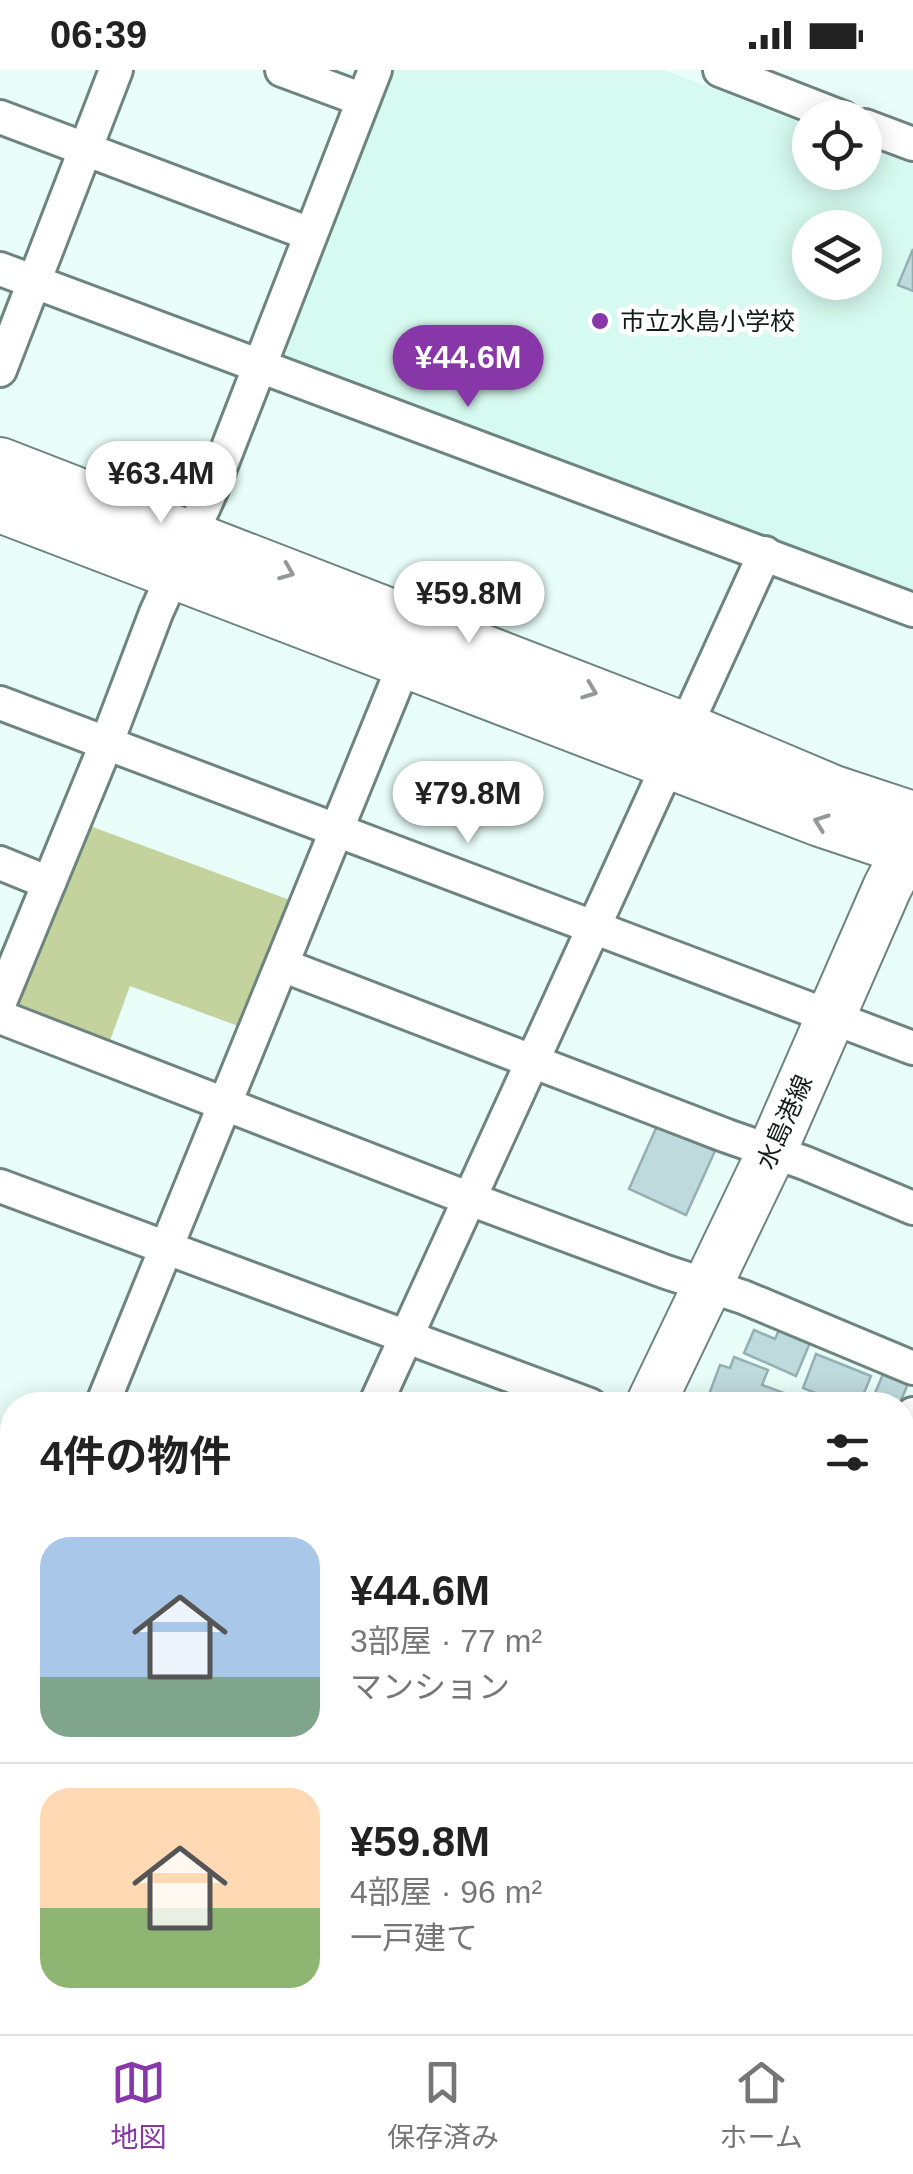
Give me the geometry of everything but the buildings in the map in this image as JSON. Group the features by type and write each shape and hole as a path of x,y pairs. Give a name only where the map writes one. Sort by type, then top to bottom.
{"street":[{"path":"0,370 116,70"},
{"path":"0,1002 259,367 369,85 282,70"},
{"path":"720,70 797,100"},
{"path":"0,117 310,234"},
{"path":"882,132 913,144"},
{"path":"0,270 913,610"},
{"path":"0,462 183,553 678,746 820,822 911,839"},
{"path":"0,508 183,553"},
{"path":"381,1392 764,554"},
{"path":"114,1392 168,1249 413,644"},
{"path":"0,703 913,1048"},
{"name":"水島港線","path":"656,1392 772,1152 911,839"},
{"path":"0,863 50,883"},
{"path":"282,965 913,1208"},
{"path":"0,1017 913,1368"},
{"path":"0,1186 554,1392"}],"shaded area":[{"name":"市立水島小学校","path":"385,70 664,70 792,119 792,190 882,190 882,153 913,165 913,597 273,359"}],"green space":[{"path":"82,823 290,900 238,1026 130,986 108,1046 10,1008"}],"place":[{"name":"市立水島小学校","path":"600,321"}]}
